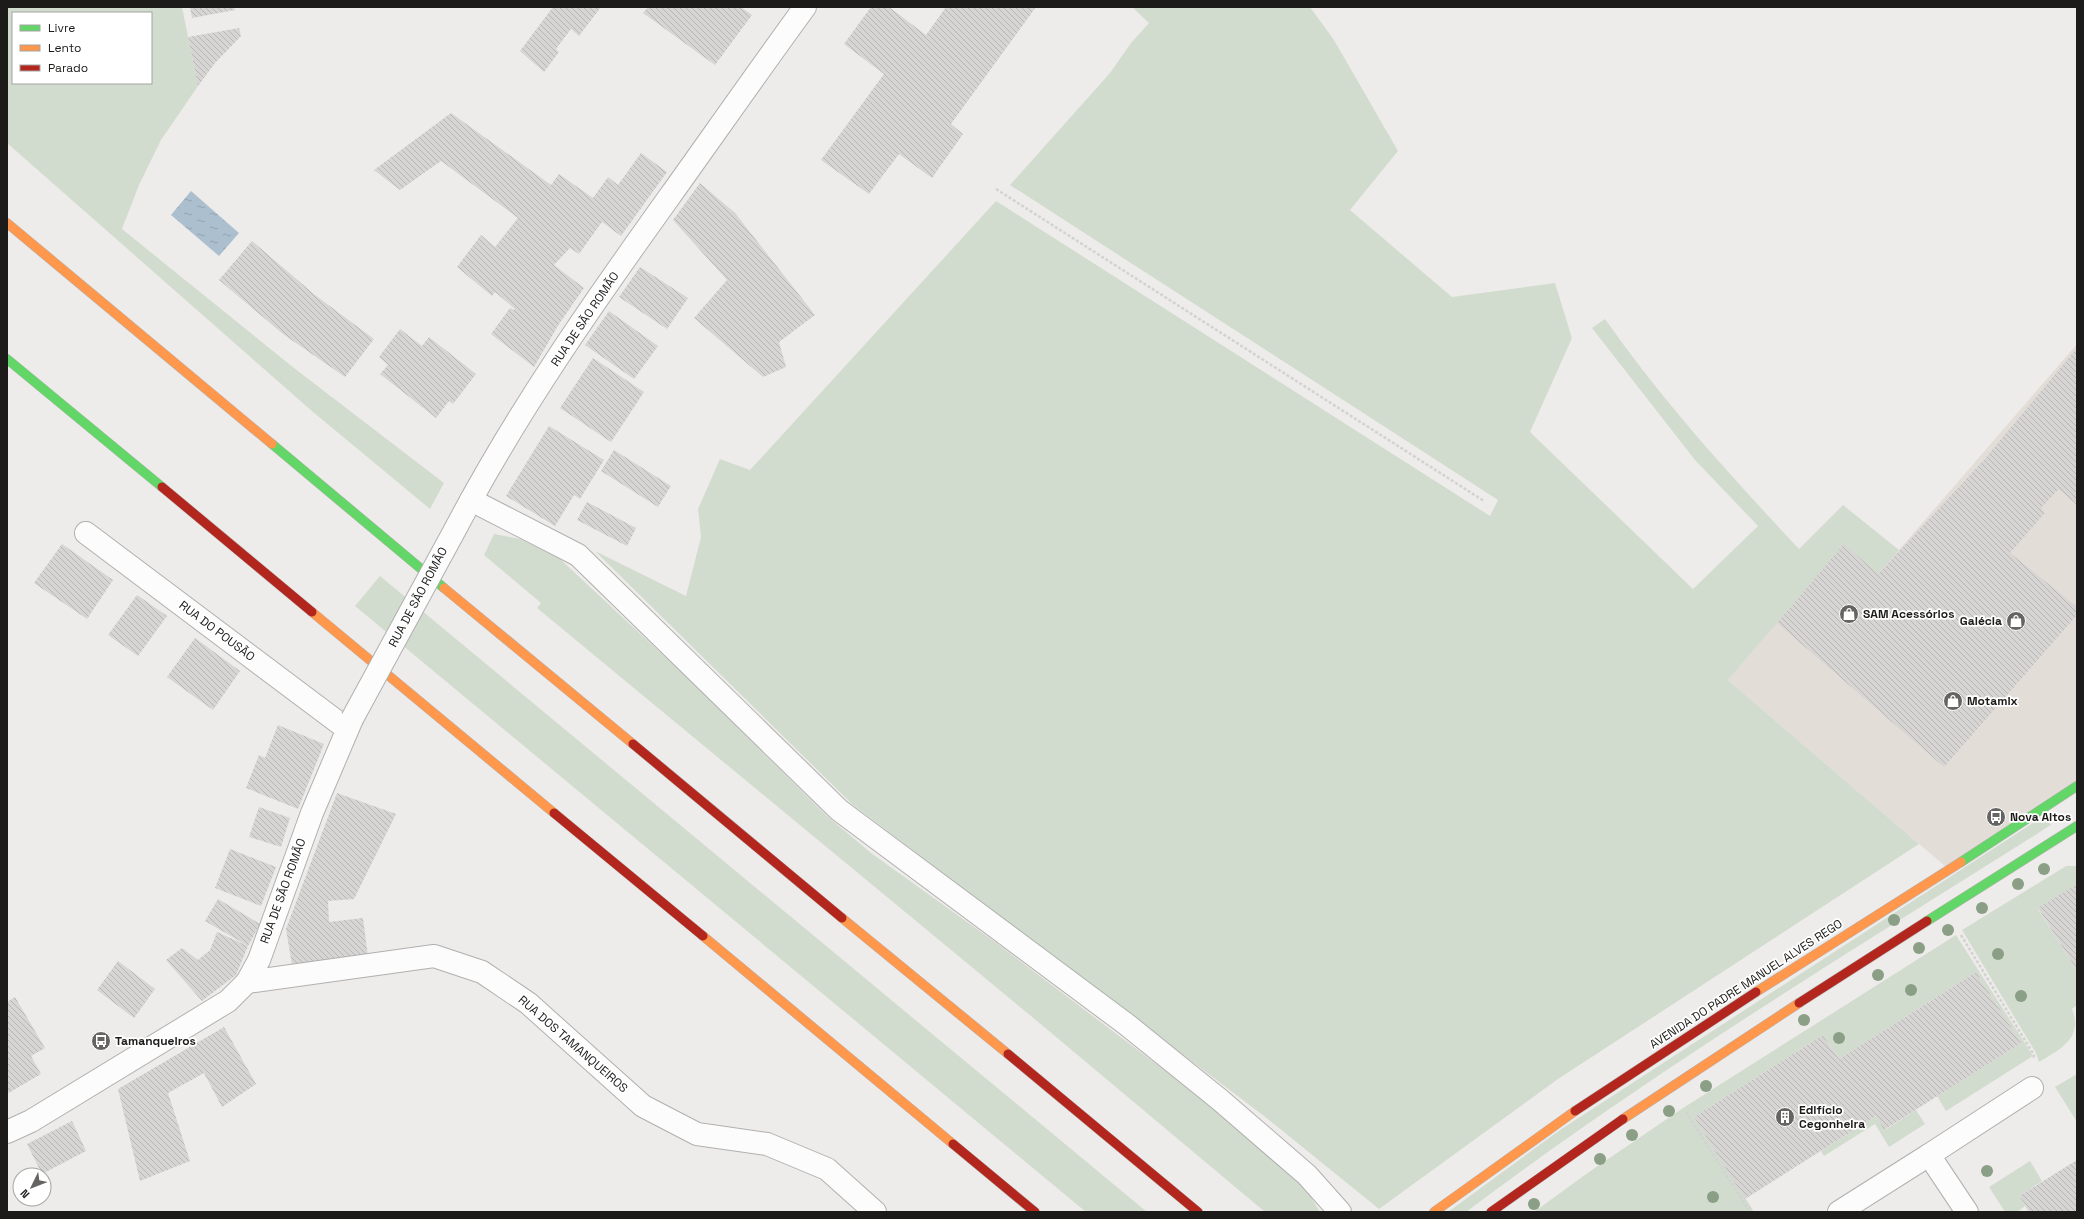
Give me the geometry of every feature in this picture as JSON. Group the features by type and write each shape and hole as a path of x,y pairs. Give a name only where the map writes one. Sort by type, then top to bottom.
{"main road":[{"path":"7,223 361,520 1198,1212"},
{"path":"7,359 1035,1212"},
{"name":"AVENIDA DO PADRE MANUEL ALVES REGO","path":"1434,1212 1498,1164 1652,1058 2077,786"},
{"path":"1491,1212 1581,1146 1727,1049 2077,826"}],"street":[{"name":"RUA DE SÃO ROMÃO","path":"7,1132 31,1121 228,1001 247,982 258,960 312,813 350,724 471,500 547,375 617,271 805,7"},
{"path":"471,500 578,555 840,810 1126,1024 1220,1099 1307,1175 1340,1212"},
{"name":"RUA DO POUSÃO","path":"86,533 350,724"},
{"name":"RUA DOS TAMANQUEIROS","path":"247,982 434,956 482,972 528,1003 643,1106 697,1134 766,1144 828,1169 875,1212"},
{"path":"1839,1212 2032,1088"},
{"path":"1929,1154 1967,1212"}],"path":[{"path":"996,189 1484,500"},
{"path":"1959,932 2034,1055 2033,1062"},
{"path":"1683,1108 1748,1209 1751,1207"}],"shaded area":[{"path":"2077,344 2077,782 1946,867 1728,680 1844,544 1879,573"}],"green space":[{"path":"7,7 182,7 198,86 161,140 139,185 122,229 294,368 444,483 430,509 313,412 7,143"},
{"path":"1132,7 1310,7 1334,40 1398,151 1350,210 1452,297 1555,283 1572,338 1530,432 1693,589 1758,526 1695,460 1592,328 1605,319 1650,380 1674,409 1747,493 1799,549 1843,505 1899,550 1878,574 1844,545 1728,680 1919,844 1558,1079 1379,1209 1264,1116 852,804 595,551 686,596 701,537 698,509 720,459 750,470 996,201 1490,516 1498,500 1010,185 1110,73 1131,43 1149,23"},
{"path":"494,534 520,539 560,559 677,668 827,816 871,853 995,942 1221,1113 1305,1187 1320,1212 1265,1212 1037,1021 537,608 541,603 484,555"},
{"path":"380,576 1147,1212 1086,1212 355,606"},
{"path":"2045,815 2051,825 1754,1012 1608,1110 1466,1212 1448,1212 1560,1130"},
{"path":"2066,866 2077,866 2077,884 2038,909 2077,971 2077,1005 2072,1009 2075,1019 2075,1028 2068,1042 2039,1062 2036,1053 1962,930"},
{"path":"1956,935 2033,1056 1946,1111 1937,1096 2021,1043 1976,972 1839,1059 1823,1035 1694,1117 1753,1211 1534,1212 1589,1172 1683,1108"},
{"path":"2077,1074 2077,1122 2055,1087"},
{"path":"1916,1110 1925,1124 1889,1147 1875,1124 1824,1156 1821,1151 1876,1116 1885,1130"},
{"path":"2030,1161 2042,1181 2019,1196 2025,1206 2017,1212 2005,1212 1989,1187"}],"water":[{"path":"191,191 239,233 219,256 171,215"}],"building":[{"path":"190,7 234,7 235,10 192,18"},
{"path":"553,7 601,7 579,36 571,29 556,49 559,52 544,72 520,51"},
{"path":"648,7 741,7 752,15 715,65 643,13"},
{"path":"871,7 889,7 926,35 946,7 1036,7 951,124 963,134 932,178 899,154 869,194 821,160 884,74 844,44"},
{"path":"239,28 241,36 215,63 198,86 188,37"},
{"path":"451,113 551,185 559,174 593,198 608,177 618,185 641,153 667,172 621,236 602,222 579,254 570,248 554,265 584,288 559,324 534,367 491,334 510,308 515,309 495,292 492,296 457,267 481,235 495,247 518,218 441,161 400,190 374,170"},
{"path":"700,183 735,213 815,315 779,342 786,367 763,377 694,318 727,280 673,220"},
{"path":"252,241 315,295 374,339 345,377 283,334 219,280"},
{"path":"640,267 688,298 667,329 619,297"},
{"path":"609,311 658,346 634,379 585,345"},
{"path":"400,329 422,346 429,337 476,374 453,404 449,401 436,418 380,374 388,365 379,357"},
{"path":"2077,348 2077,505 2059,489 2041,508 2045,513 2010,553 2077,607 2077,615 1944,767 1777,623 1844,544 1878,574 1983,461"},
{"path":"593,358 644,392 611,442 560,408"},
{"path":"549,426 604,460 580,499 574,495 555,526 506,496"},
{"path":"614,450 671,486 658,507 601,471"},
{"path":"587,502 636,528 627,546 577,520"},
{"path":"62,544 113,580 87,619 34,583"},
{"path":"137,595 167,616 138,656 108,635"},
{"path":"195,638 240,671 213,710 167,677"},
{"path":"278,725 324,744 298,809 246,788 259,755 265,758"},
{"path":"337,793 396,814 354,899 328,901 329,922 363,918 368,957 292,965 286,929"},
{"path":"259,807 290,818 281,847 249,837"},
{"path":"230,849 276,867 261,906 215,888"},
{"path":"2077,884 2077,971 2038,908"},
{"path":"218,899 260,924 248,946 205,921"},
{"path":"217,932 248,946 236,975 202,1001 166,960 182,948 198,960 210,950"},
{"path":"118,961 155,989 134,1018 97,990"},
{"path":"1976,972 2021,1043 1884,1130 1876,1116 1745,1199 1694,1117 1823,1035 1839,1059"},
{"path":"15,997 45,1048 31,1056 41,1074 7,1094 7,1002"},
{"path":"224,1027 256,1084 222,1107 204,1073 168,1093 190,1161 140,1181 118,1089"},
{"path":"72,1121 86,1151 52,1169 52,1167 38,1167 27,1144"},
{"path":"2077,1160 2077,1212 2029,1212 2019,1196"}],"traffic: fast":[{"path":"7,359 162,487"},
{"path":"272,444 444,588"},
{"path":"1961,862 2077,786"},
{"path":"1927,921 2077,826"}],"traffic: slow":[{"path":"7,223 272,444"},
{"path":"444,588 633,744"},
{"path":"312,612 554,813"},
{"path":"1756,992 1961,862"},
{"path":"842,918 1008,1054"},
{"path":"703,936 953,1144"},
{"path":"1623,1119 1799,1003"},
{"path":"1434,1212 1575,1111"}],"traffic: jam":[{"path":"162,487 312,612"},
{"path":"633,744 842,918"},
{"path":"554,813 703,936"},
{"path":"1799,1003 1927,921"},
{"path":"1575,1111 1756,992"},
{"path":"1008,1054 1198,1212"},
{"path":"1491,1212 1623,1119"},
{"path":"953,1144 1035,1212"}],"place":[{"name":"SAM Acessórios","path":"1849,614"},
{"name":"Galécia","path":"2016,621"},
{"name":"Motamix","path":"1953,701"},
{"name":"Nova Altos","path":"1996,817"},
{"name":"Tamanqueiros","path":"101,1041"},
{"name":"Edifício Cegonheira","path":"1785,1117"}]}
